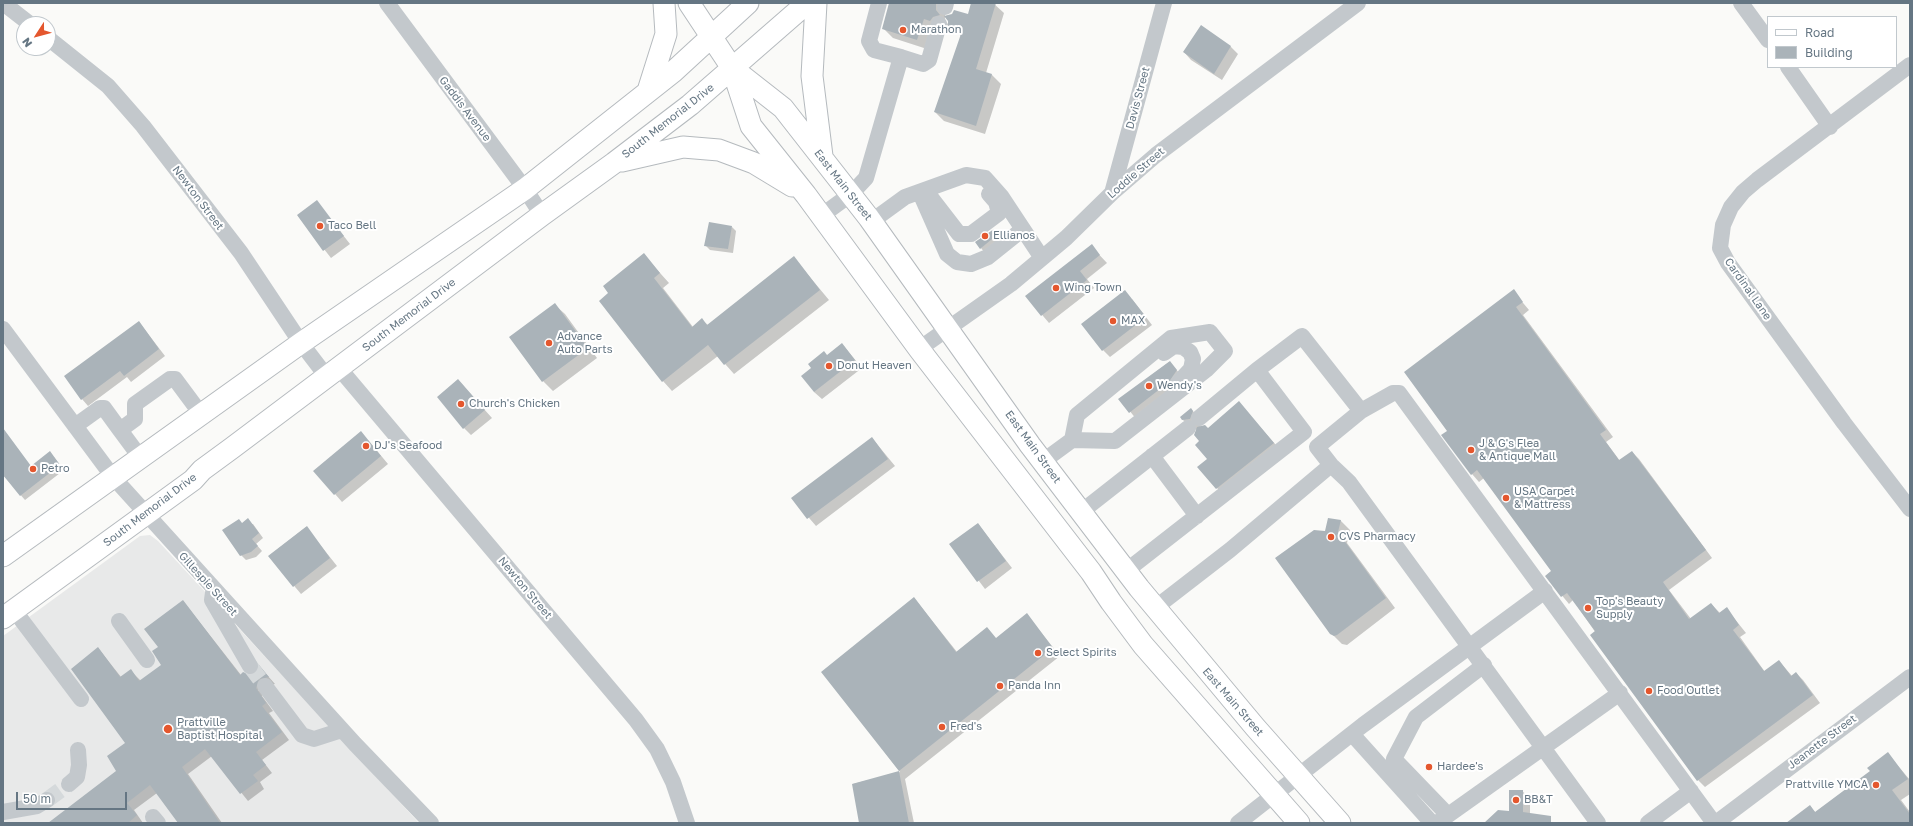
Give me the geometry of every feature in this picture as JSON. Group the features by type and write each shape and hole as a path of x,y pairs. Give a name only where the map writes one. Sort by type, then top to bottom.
{"main road":[{"path":"648,91 666,34 664,3"},
{"name":"East Main Street","path":"689,3 713,37 732,68 751,126 806,195 919,349 1086,566 1143,645 1299,823"},
{"path":"3,556 301,343 525,189 617,118 673,72 713,37 748,3"},
{"name":"South Memorial Drive","path":"8,614 193,480 202,470 690,105 806,3"},
{"path":"816,3 812,76 822,157"},
{"name":"East Main Street","path":"732,68 783,108 872,221 949,328 1042,462 1126,571 1155,608 1250,721 1340,823"},
{"path":"614,163 683,147 720,150 754,163 806,195"}],"street":[{"path":"3,3 20,16"},
{"name":"Gaddis Avenue","path":"387,3 525,189 542,215"},
{"path":"879,3 868,40 874,50 923,64 929,60 940,24"},
{"name":"Davis Street","path":"1112,193 1164,3"},
{"name":"Loddie Street","path":"919,349 1010,284 1042,258 1066,238 1112,193 1156,155 1358,3"},
{"path":"1741,3 1767,39"},
{"name":"Newton Street","path":"56,44 108,86 143,126 241,253 301,343 333,373 636,720 657,749 674,782 687,823"},
{"path":"821,216 851,194 866,178 901,57"},
{"name":"Cardinal Lane","path":"1910,65 1830,127 1756,180 1743,192 1731,207 1723,225 1720,248 1728,263 1844,423 1910,509"},
{"path":"1789,68 1830,127"},
{"path":"872,221 905,197 966,175 985,178 1001,196 1042,258"},
{"path":"922,191 959,234 971,234 999,212 996,202 985,189 949,181"},
{"path":"922,191 947,254 957,262 971,264 988,257 1022,228"},
{"name":"Gillespie Street","path":"3,329 113,477 213,590 430,823"},
{"path":"1042,462 1072,440 1115,441 1150,416 1206,370 1225,351 1210,332 1170,338 1076,415 1072,440"},
{"path":"1081,512 1194,423 1257,370 1302,336 1361,411"},
{"path":"1101,395 1120,388 1174,346 1183,347 1190,352 1193,359 1190,369 1178,383 1162,395 1150,416"},
{"path":"1257,370 1331,465 1349,482 1598,823"},
{"path":"120,430 135,419 136,404 170,378 175,379 201,414"},
{"path":"1317,447 1361,411 1393,392 1399,393 1715,823"},
{"path":"75,426 100,408 104,408 140,457"},
{"path":"1126,571 1304,432"},
{"path":"1152,456 1197,516"},
{"path":"1155,608 1230,550 1331,465"},
{"path":"213,590 212,600 250,666"},
{"path":"1238,823 1352,734 1545,591"},
{"path":"8,614 81,699"},
{"path":"119,621 147,660"},
{"path":"1484,665 1416,716 1394,759 1442,819 1620,693"},
{"name":"Jeanette Street","path":"1715,823 1910,677"},
{"path":"265,686 302,735 314,739 342,730"},
{"path":"1352,734 1432,823"},
{"path":"69,784 76,777 79,765 78,750"},
{"path":"1648,823 1691,791"},
{"path":"3,812 37,806 47,800"}],"shaded area":[{"name":"Prattville Baptist Hospital","path":"150,535 158,541 419,823 3,823 3,636 140,536"}],"building":[{"path":"889,3 936,4 936,10 940,15 933,17 930,21 924,19 917,40 882,29"},
{"path":"971,3 996,3 976,69 992,74 976,126 934,112 962,31 948,27 948,21 944,16 952,14 954,10 968,14"},
{"path":"1201,25 1231,46 1214,74 1183,52"},
{"name":"Taco Bell","path":"317,200 344,236 323,251 297,215"},
{"path":"709,222 732,226 728,249 704,246"},
{"path":"994,229 998,234 980,249 975,242"},
{"name":"Wing Town","path":"1092,244 1100,255 1080,271 1087,280 1041,316 1025,296"},
{"path":"644,253 660,273 654,278 692,327 702,318 707,325 794,256 820,290 724,365 708,345 662,382 599,301 608,293 603,286"},
{"path":"1514,289 1523,302 1516,307 1606,430 1600,434 1619,460 1632,451 1706,550 1663,582 1689,619 1711,603 1719,613 1727,607 1739,625 1733,630 1764,671 1779,660 1791,676 1796,672 1813,695 1697,781 1590,635 1595,631 1567,593 1561,597 1545,576 1551,571 1477,470 1471,475 1441,435 1447,431 1404,372"},
{"name":"MAX","path":"1125,290 1146,317 1102,351 1081,324"},
{"name":"Advance Auto Parts","path":"555,303 588,348 542,382 509,337"},
{"path":"139,321 159,349 124,376 120,371 81,400 64,376"},
{"name":"Donut Heaven","path":"842,343 855,360 814,392 801,376 811,368 808,364 824,351 827,355"},
{"name":"Wendy's","path":"1170,361 1177,370 1169,382 1129,413 1118,399"},
{"name":"Church's Chicken","path":"458,379 485,410 463,429 437,397"},
{"path":"1239,401 1274,443 1216,489 1197,467 1207,459 1195,445 1199,441 1194,435 1197,427 1205,425 1208,428"},
{"path":"1191,408 1193,411 1190,419 1182,420 1180,417"},
{"path":"3,428 31,466 50,451 60,465 20,496 3,475"},
{"path":"361,431 381,456 334,495 313,471"},
{"path":"872,437 888,459 807,519 791,498"},
{"path":"248,518 259,533 252,539 258,546 251,552 240,556 222,530 239,519 242,523"},
{"name":"CVS Pharmacy","path":"1328,518 1341,520 1338,532 1386,598 1334,636 1330,634 1275,558 1314,530 1325,531"},
{"path":"978,523 1006,561 977,582 949,544"},
{"path":"307,526 330,558 293,587 268,556"},
{"path":"914,597 956,652 987,627 996,638 1027,613 1053,648 899,771 821,672"},
{"name":"Prattville Baptist Hospital","path":"183,600 240,675 243,672 250,675 254,674 258,670 259,665 269,677 259,679 256,688 266,703 262,706 282,732 256,752 266,765 253,775 258,781 240,794 205,749 182,767 220,823 178,823 150,785 127,803 137,815 128,823 48,823 116,771 107,756 125,743 71,669 98,647 120,677 131,669 139,681 161,665 152,651 158,647 144,629"},
{"name":"Prattville YMCA","path":"1888,752 1908,779 1892,790 1910,814 1910,823 1786,823 1810,805 1815,812 1870,771 1867,768"},
{"path":"899,771 909,823 859,823 852,784"},
{"name":"BB&T","path":"1509,790 1523,790 1523,812 1551,816 1551,823 1484,823 1498,810 1509,811"}],"tunnel":[{"path":"250,666 265,686"},
{"path":"47,800 69,784"}],"place":[{"name":"Marathon","path":"903,30"},
{"name":"Taco Bell","path":"320,226"},
{"name":"Ellianos","path":"985,236"},
{"name":"Wing Town","path":"1056,288"},
{"name":"MAX","path":"1113,321"},
{"name":"Advance Auto Parts","path":"549,343"},
{"name":"Donut Heaven","path":"829,366"},
{"name":"Wendy's","path":"1149,386"},
{"name":"Church's Chicken","path":"461,404"},
{"name":"DJ's Seafood","path":"366,446"},
{"name":"J & G's Flea & Antique Mall","path":"1471,450"},
{"name":"Petro","path":"33,469"},
{"name":"USA Carpet & Mattress","path":"1506,498"},
{"name":"CVS Pharmacy","path":"1331,537"},
{"name":"Top's Beauty Supply","path":"1588,608"},
{"name":"Select Spirits","path":"1038,653"},
{"name":"Panda Inn","path":"1000,686"},
{"name":"Food Outlet","path":"1649,691"},
{"name":"Fred's","path":"942,727"},
{"name":"Prattville Baptist Hospital","path":"168,729"},
{"name":"Hardee's","path":"1429,767"},
{"name":"Prattville YMCA","path":"1876,785"},
{"name":"BB&T","path":"1516,800"}]}
